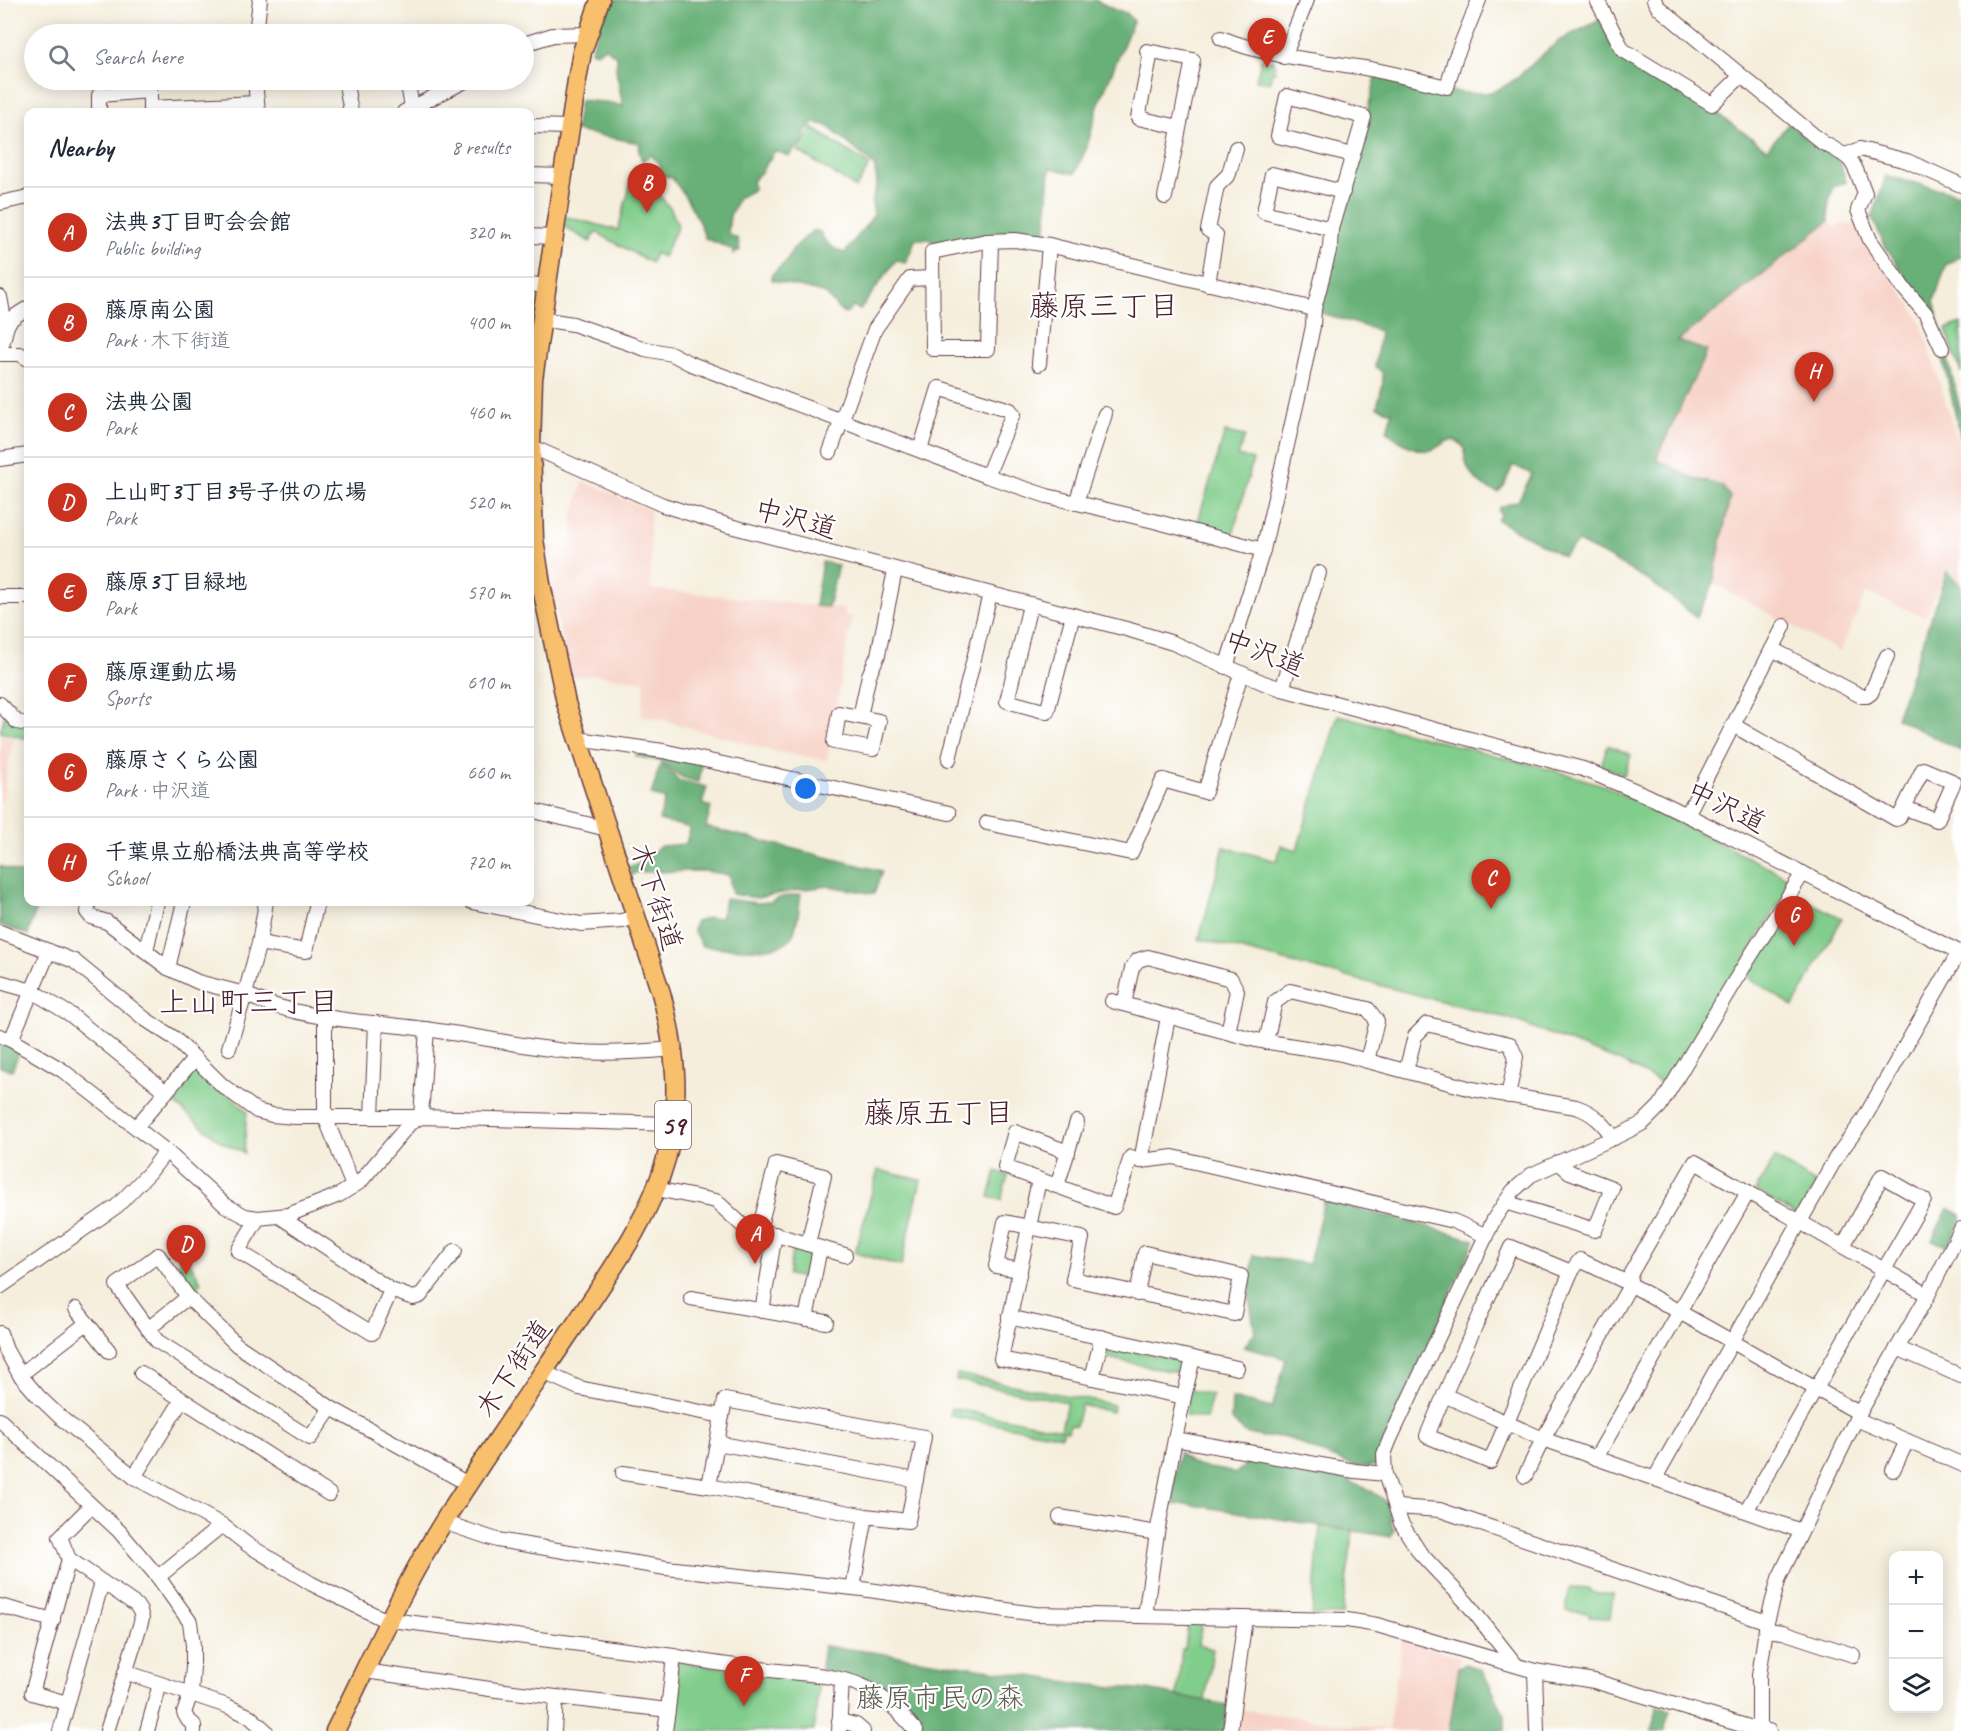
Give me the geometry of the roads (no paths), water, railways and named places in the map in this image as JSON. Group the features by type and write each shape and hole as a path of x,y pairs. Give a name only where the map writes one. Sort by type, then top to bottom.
{"main road":[{"name":"木下街道","path":"534,340 540,319 537,285 553,237 576,80 600,0"},
{"name":"木下街道","path":"335,1731 443,1522 630,1242 656,1189 666,1158 673,1124 676,1099 674,1049 661,993 566,703 535,584 534,539"}],"street":[{"path":"257,24 260,0"},
{"path":"1284,57 1307,0"},
{"path":"1221,38 1248,49 1284,57 1371,69 1447,87 1455,59 1479,0"},
{"path":"1597,0 1623,50 1712,104 1741,76"},
{"path":"1654,0 1658,7 1823,143 1846,154 1853,161 1865,193 1858,210 1870,240 1902,286 1926,314 1942,348"},
{"path":"534,41 553,35 588,34"},
{"path":"1165,197 1179,127 1192,60 1149,51 1138,118 1179,127"},
{"path":"256,90 257,108"},
{"path":"347,90 350,108"},
{"path":"408,90 408,108"},
{"path":"412,108 447,90"},
{"path":"99,108 99,95 150,91 150,108"},
{"path":"1226,667 1263,550 1299,393 1313,326 1314,309 1330,247 1331,230 1343,192 1364,117 1287,96 1278,136 1353,155"},
{"path":"534,126 569,127"},
{"path":"1208,284 1216,236 1208,230 1217,186 1229,174 1236,148"},
{"path":"1846,154 1860,149 1907,161 1961,184"},
{"path":"1331,230 1264,212 1272,174 1343,192"},
{"path":"534,175 562,176"},
{"path":"0,204 24,198"},
{"path":"534,236 553,237"},
{"path":"991,241 988,349 933,349 932,247 991,241 1015,240 1049,245 1314,309"},
{"path":"1039,364 1049,245"},
{"path":"830,452 875,329 910,279 932,278"},
{"path":"0,297 5,326 0,352 24,356"},
{"path":"5,326 14,316 24,311"},
{"path":"540,319 573,324 645,349 672,354 689,363 987,476 1047,496 1263,550"},
{"path":"920,450 939,388 1010,410 1011,418 987,476"},
{"path":"1076,503 1105,414"},
{"name":"中沢道","path":"534,448 663,505 740,530 1073,615 1173,643 1241,674 1282,689 1583,769 1648,795 1687,814 1960,953"},
{"path":"0,459 24,456"},
{"path":"860,717 868,675 878,656 895,570"},
{"path":"1282,689 1319,573"},
{"path":"949,759 990,594"},
{"path":"0,597 24,597"},
{"path":"1030,605 1007,701 1047,712 1073,615"},
{"path":"1687,814 1784,626"},
{"path":"1772,649 1861,696 1871,693 1887,656"},
{"path":"987,823 1131,853 1163,780 1205,792 1241,674"},
{"path":"0,704 17,722 24,723"},
{"path":"1733,724 1896,819 1905,808"},
{"path":"577,739 663,751 949,813"},
{"path":"534,811 607,829"},
{"path":"1516,1665 1467,1604 1420,1553 1401,1523 1385,1474 1384,1454 1486,1236 1505,1202 1524,1180 1643,1123 1660,1106 1734,981 1803,873"},
{"path":"89,906 87,912 91,917 107,922 168,968 198,982 283,1007 325,1017 427,1029 576,1052 625,1053 674,1049"},
{"path":"146,951 156,906"},
{"path":"168,968 183,906"},
{"path":"229,1048 260,943 265,906"},
{"path":"260,943 306,951 316,906"},
{"path":"492,906 581,924 622,921 635,917"},
{"path":"0,932 74,961 145,1019 174,1038 223,1086 257,1111 272,1115 325,1117 372,1116 673,1124"},
{"path":"50,951 32,992 5,1038 62,1070 166,1151 225,1205 245,1216 258,1218 288,1215 339,1195 360,1182 410,1123 421,1117"},
{"path":"1655,1478 1837,1156 1862,1122 1960,953"},
{"path":"1228,1032 1237,991 1231,980 1149,957 1138,960 1132,968 1118,1003 1168,1017 1266,1042 1338,1053 1472,1089 1586,1110 1601,1120 1614,1137"},
{"path":"0,982 32,992 71,1015 166,1092"},
{"path":"1266,1042 1275,1002 1290,991 1368,1008 1377,1021 1367,1061"},
{"path":"325,1017 325,1117 353,1186"},
{"path":"1141,1161 1168,1017"},
{"path":"372,1116 376,1023"},
{"path":"1406,1071 1415,1036 1427,1024 1510,1044 1516,1057 1508,1096"},
{"path":"421,1117 427,1029"},
{"path":"136,1127 195,1058"},
{"path":"1057,1186 1077,1122"},
{"path":"1068,1152 1015,1132 1005,1167 1114,1207 1131,1157 1141,1161 1173,1157 1453,1221 1486,1236"},
{"path":"0,1287 117,1206 150,1172 166,1151"},
{"path":"1505,1202 1595,1230 1612,1188 1570,1172 1558,1162"},
{"path":"1525,1476 1543,1439 1628,1289 1631,1273 1695,1162 1928,1295"},
{"path":"759,1230 776,1164 824,1176 806,1319"},
{"path":"1746,1511 1924,1200 1882,1176 1843,1246"},
{"path":"1039,1180 1001,1359 1184,1397"},
{"path":"656,1189 716,1202 742,1225 844,1255"},
{"path":"1596,1458 1748,1192"},
{"path":"279,1216 391,1290 413,1298 420,1296 455,1251"},
{"path":"258,1218 238,1251 372,1333 391,1290"},
{"path":"1020,1270 996,1266 1005,1222 1082,1238 1073,1279 1137,1294 1234,1314 1241,1276 1145,1253 1137,1294"},
{"path":"443,1522 497,1539 656,1567 853,1588 1035,1614 1347,1620 1377,1625 1535,1671 1594,1681 1764,1730 1759,1676 1767,1626 1779,1578 1858,1416 1928,1295 1961,1229"},
{"path":"762,1311 775,1234"},
{"path":"1571,1272 1511,1247 1427,1436 1490,1462 1571,1272 1580,1260 1680,1311 1816,1388 1858,1416 1907,1441 1961,1464"},
{"path":"331,1408 310,1438 157,1341 117,1285 158,1256 188,1297 237,1345 331,1408 468,1484"},
{"path":"148,1329 188,1297"},
{"path":"691,1298 826,1322"},
{"path":"76,1309 108,1351"},
{"path":"1009,1317 1237,1368"},
{"path":"20,1375 87,1323"},
{"path":"0,1333 6,1350 20,1375 61,1419 134,1477 222,1526 248,1545 312,1584 383,1619 674,1656 710,1663 820,1675 861,1686 884,1700 916,1731"},
{"path":"1092,1378 1102,1337"},
{"path":"1897,1348 1961,1376"},
{"path":"1145,1616 1157,1533 1193,1358"},
{"path":"543,1372 579,1388 722,1416"},
{"path":"141,1373 328,1494"},
{"path":"1444,1395 1543,1439 1801,1531"},
{"path":"134,1477 182,1400"},
{"path":"623,1473 709,1486 866,1516 908,1521 924,1437 725,1400 709,1486"},
{"path":"0,1420 119,1531 158,1577 190,1622 193,1645 191,1693 184,1713 194,1725 194,1731"},
{"path":"1175,1439 1355,1471 1385,1474"},
{"path":"1893,1470 1907,1441"},
{"path":"717,1443 916,1480"},
{"path":"91,1506 60,1538 69,1559 136,1605 142,1619 107,1731"},
{"path":"1397,1507 1440,1510 1853,1655"},
{"path":"853,1588 866,1516"},
{"path":"1060,1517 1157,1533"},
{"path":"158,1577 222,1526"},
{"path":"67,1703 32,1693 69,1559"},
{"path":"60,1731 102,1582"},
{"path":"0,1606 52,1620"},
{"path":"1230,1731 1245,1618"},
{"path":"665,1731 674,1656"},
{"path":"365,1671 668,1710"},
{"path":"1535,1671 1537,1731"},
{"path":"125,1672 191,1693 249,1716 266,1731"},
{"path":"842,1680 839,1726 856,1725 863,1731"},
{"path":"147,1731 160,1684"},
{"path":"554,1731 556,1697"}],"place":[{"name":"藤原3丁目緑地","path":"1267,68"},
{"name":"藤原南公園","path":"647,213"},
{"name":"千葉県立船橋法典高等学校","path":"1814,402"},
{"name":"法典公園","path":"1491,909"},
{"name":"藤原さくら公園","path":"1794,946"},
{"name":"法典3丁目町会会館","path":"755,1264"},
{"name":"上山町3丁目3号子供の広場","path":"186,1275"},
{"name":"藤原運動広場","path":"744,1706"}],"district":[{"name":"藤原三丁目","path":"1104,306"},
{"name":"上山町三丁目","path":"249,1002"},
{"name":"藤原五丁目","path":"939,1113"}],"park label":[{"name":"藤原市民の森","path":"940,1697"}]}
